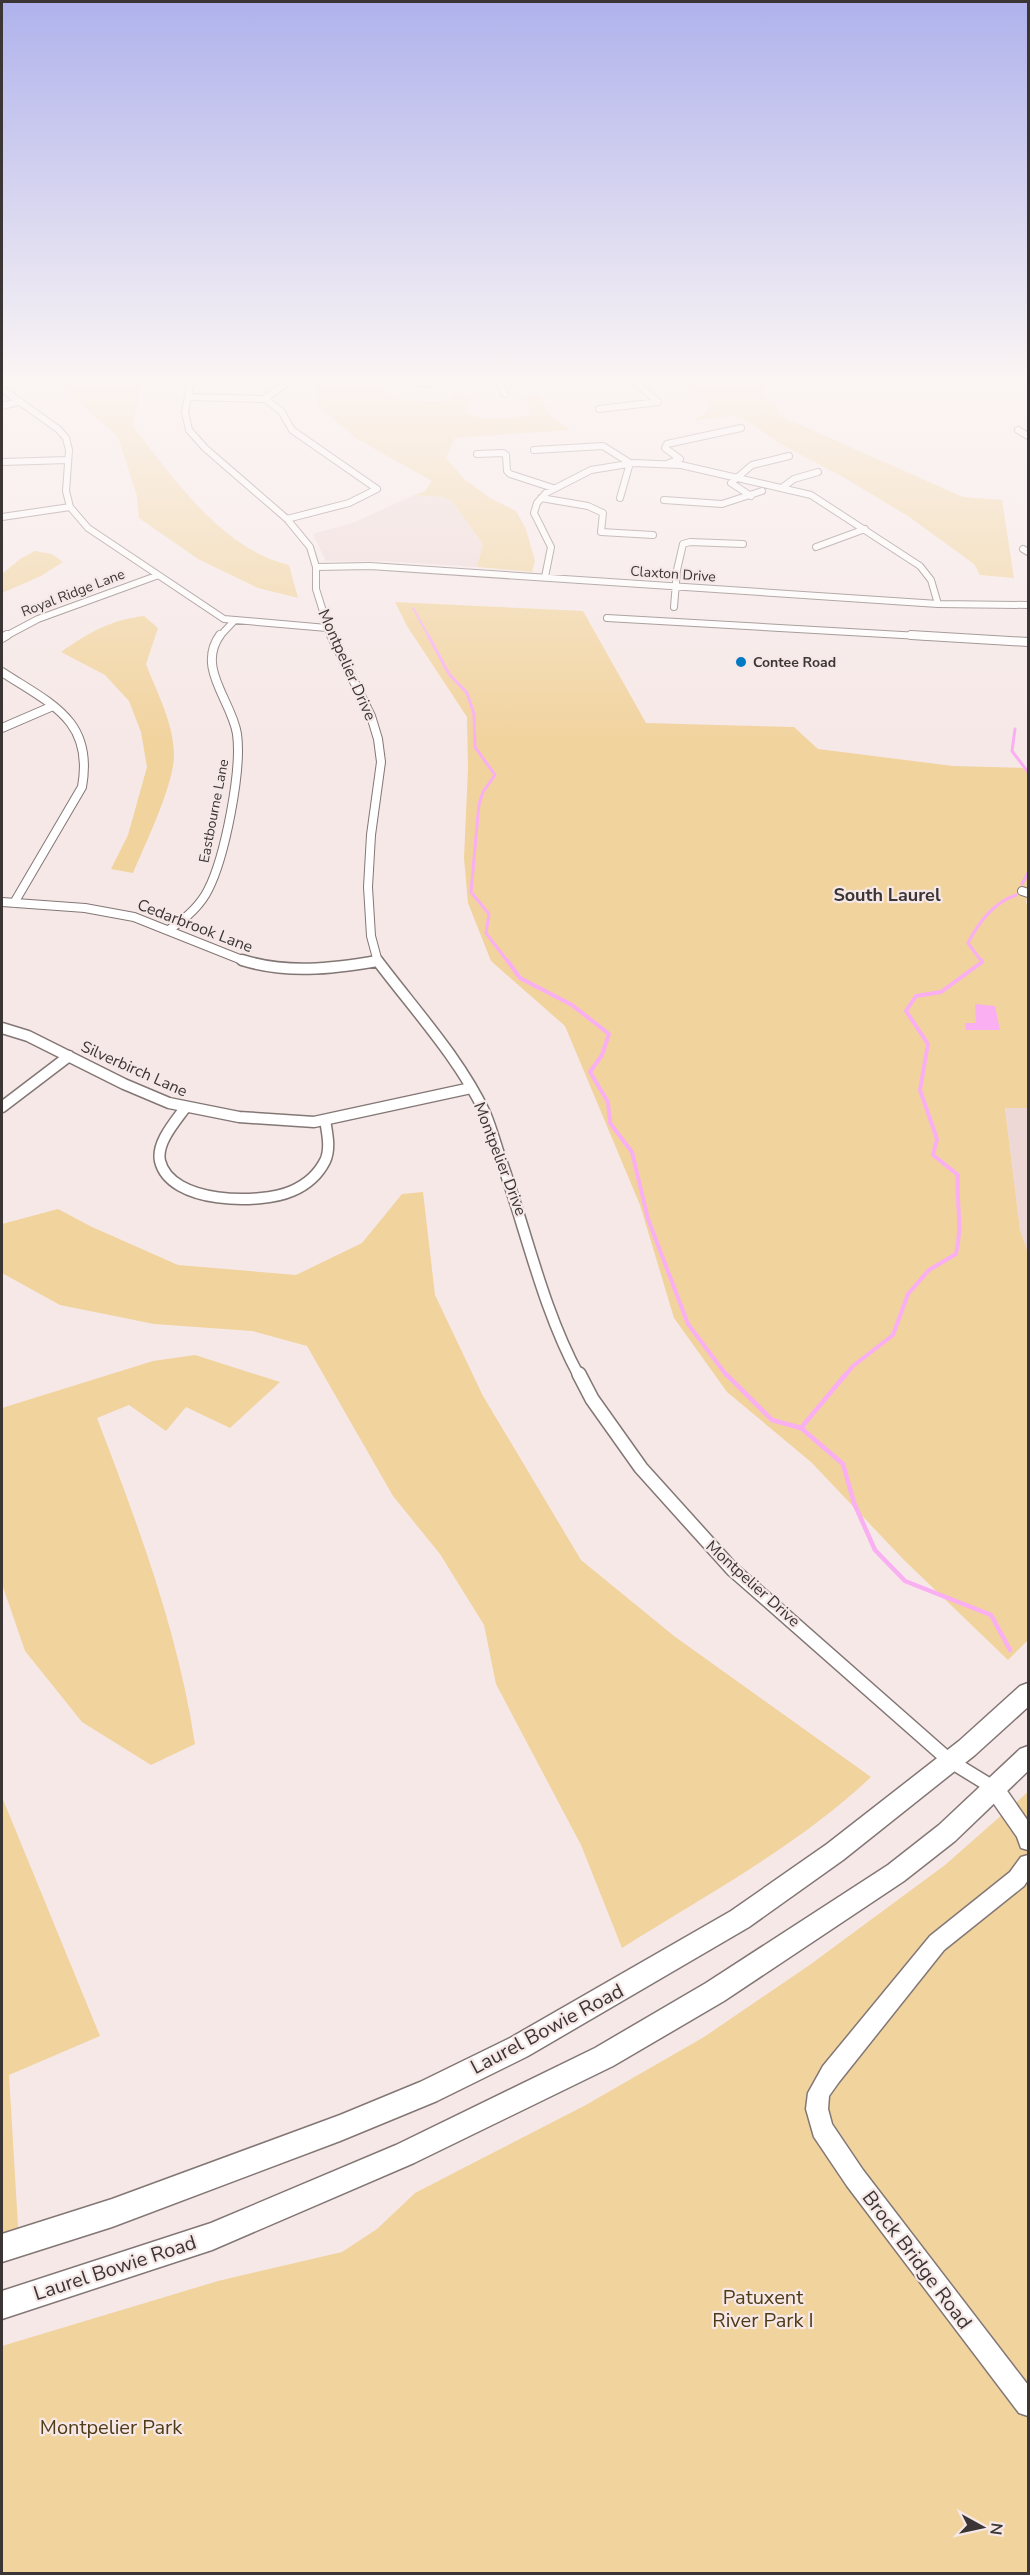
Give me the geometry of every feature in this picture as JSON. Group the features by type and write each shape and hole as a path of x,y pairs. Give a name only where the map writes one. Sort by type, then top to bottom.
{"main road":[{"name":"Laurel Bowie Road","path":"2,2248 146,2201 340,2128 428,2092 519,2047 740,1919 835,1852 950,1761 1029,1692"},
{"name":"Laurel Bowie Road","path":"2,2305 221,2232 405,2154 604,2057 715,1992 896,1873 947,1833 1029,1756"}],"street":[{"path":"69,501 70,507 88,528 213,613 234,621 327,628"},
{"name":"Montpelier Drive","path":"266,501 287,519 310,547 315,567 316,589 327,628 371,716 380,750 381,762 367,908 371,944 377,961 458,1067 485,1113 522,1218 539,1278 566,1351 592,1399 641,1468 713,1550 950,1761 994,1788 1029,1841"},
{"path":"287,519 353,501"},
{"path":"540,501 534,513 550,547 545,577"},
{"path":"560,501 588,506 603,513 601,532 653,535"},
{"path":"681,501 722,504 732,501"},
{"path":"821,501 920,566 931,580 938,604"},
{"path":"2,517 70,507"},
{"path":"816,547 865,529"},
{"path":"674,607 683,544 690,542 743,544"},
{"name":"Claxton Drive","path":"315,567 370,566 938,604 1029,604"},
{"name":"Royal Ridge Lane","path":"2,639 38,619 156,576"},
{"path":"607,618 1029,642"},
{"name":"Eastbourne Lane","path":"170,929 192,910 207,892 220,855 237,766 238,745 234,723 211,658 218,639 234,621"},
{"path":"2,672 40,695 53,706 72,725 87,757 87,768 82,787 14,903"},
{"path":"2,728 53,706"},
{"name":"Cedarbrook Lane","path":"2,902 113,913 170,929 240,960 275,968 320,969 377,961"},
{"name":"Silverbirch Lane","path":"2,1028 27,1035 152,1096 185,1108 263,1120 299,1122 325,1120 471,1088"},
{"path":"2,1107 69,1056"},
{"path":"185,1108 168,1133 161,1149 160,1164 165,1173 185,1188 244,1200 259,1201 283,1196 312,1179 324,1164 327,1152 325,1120"},
{"name":"Brock Bridge Road","path":"1029,1864 1017,1880 937,1943 831,2074 819,2092 817,2109 822,2129 855,2178 1029,2404"}],"shaded area":[{"path":"401,501 452,501 483,544 477,567 384,561 326,561 313,534 353,523"},
{"path":"975,1004 995,1006 1000,1030 966,1030 965,1023 976,1023"},
{"path":"1005,1107 1028,1108 1028,1253 1020,1230"}],"green space":[{"path":"137,501 194,501 221,528 242,544 265,557 289,565 298,598 258,588 198,559 139,518"},
{"path":"452,501 496,501 516,511 526,529 535,561 532,572 477,567 483,544"},
{"path":"883,501 1002,501 1014,578 980,575 974,564 908,516"},
{"path":"35,551 52,554 63,562 41,576 2,593 2,574 20,559"},
{"path":"395,602 583,611 646,723 794,727 818,749 953,766 1028,768 1028,891 1026,903 1028,905 1028,1108 1005,1108 1020,1230 1028,1253 1028,1640 1008,1660 904,1560 811,1462 727,1392 674,1318 640,1205 565,1026 491,961 468,903 464,858 468,769 467,717 407,626"},
{"path":"144,616 158,628 146,664 168,720 174,756 164,798 133,873 111,869 128,835 147,767 141,732 129,701 105,675 61,652 101,628 121,620"},
{"path":"423,1192 435,1295 483,1396 581,1560 674,1636 871,1777 843,1802 782,1847 622,1948 581,1845 496,1684 484,1625 440,1554 393,1496 307,1346 252,1331 154,1324 60,1305 2,1273 2,1224 58,1209 92,1227 178,1265 296,1275 362,1243 402,1194"},
{"path":"195,1355 280,1382 230,1428 186,1407 166,1431 129,1405 97,1418 155,1579 178,1660 195,1744 151,1765 82,1722 25,1651 2,1584 2,1408 153,1361"},
{"name":"Patuxent River Park I","path":"1028,1792 1028,2573 2,2574 2,2346 218,2281 342,2252 377,2229 415,2193 584,2106 704,2037 811,1964 945,1865"},
{"path":"2,1797 100,2036 9,2075 19,2243 2,2247"}],"waterway":[{"path":"413,608 429,637"},
{"path":"428,635 449,674 467,693 474,714 475,747 495,775 483,792 479,804 471,892 489,914 486,933 508,962"},
{"path":"1015,729 1012,751 1028,772"},
{"path":"1022,884 1028,873"},
{"path":"982,962 968,943 988,914 1000,903 1016,895"},
{"path":"507,960 520,978 572,1005 609,1034 602,1055 590,1072 608,1102 610,1123 632,1152 648,1219 688,1324 727,1376"},
{"path":"845,1376 853,1366 893,1335 908,1294 929,1270 956,1254 959,1234 958,1175 933,1155 937,1139 920,1090 928,1044 906,1011 916,996 941,992 982,962"},
{"path":"726,1374 772,1420 801,1428"},
{"path":"801,1428 846,1374"},
{"path":"801,1428 843,1464 854,1503 875,1550 905,1581 991,1615 1010,1650"}],"place":[{"name":"Contee Road","path":"741,662"}],"district":[{"name":"South Laurel","path":"887,895"}],"park label":[{"name":"Montpelier Park","path":"111,2427"}]}
